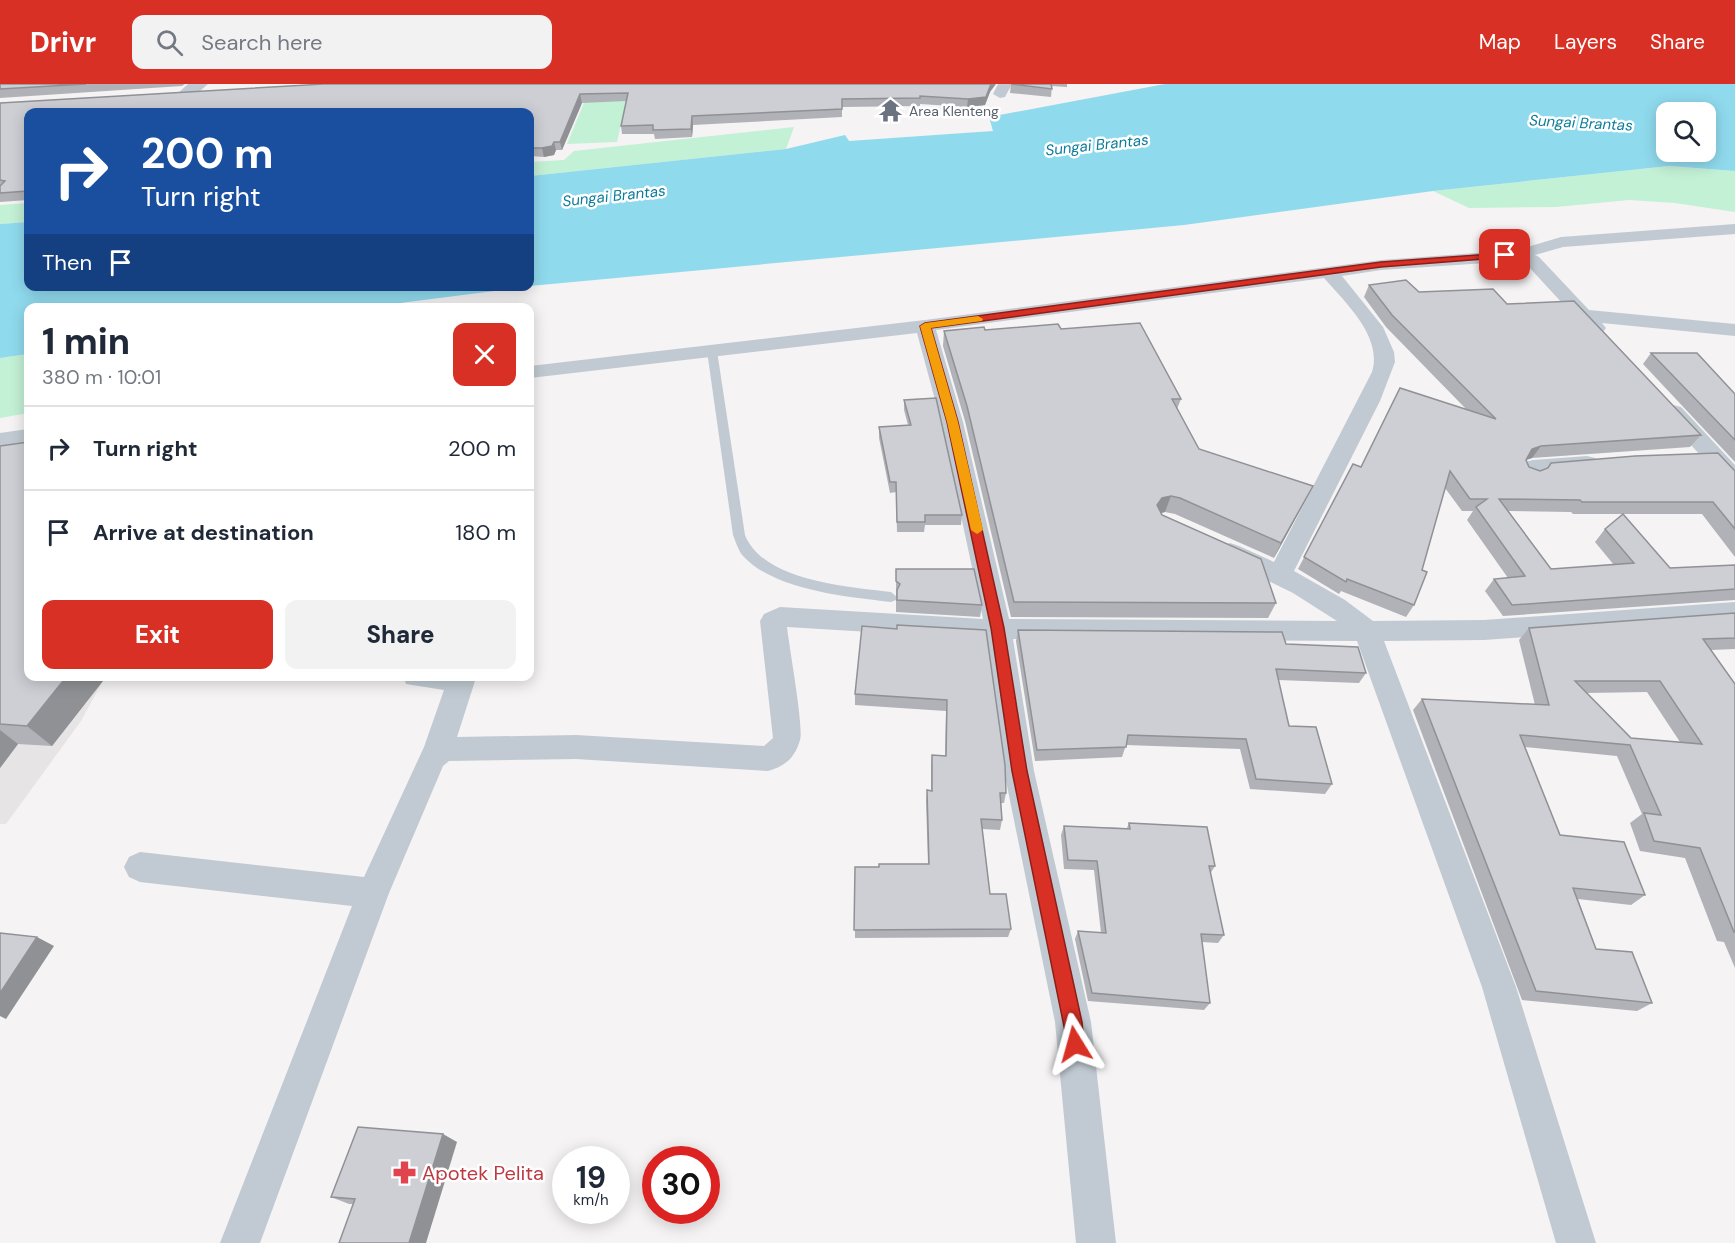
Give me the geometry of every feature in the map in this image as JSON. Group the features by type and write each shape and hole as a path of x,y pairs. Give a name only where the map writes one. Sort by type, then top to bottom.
{"street":[{"path":"184,95 199,84"},
{"path":"534,372 925,326 1381,265 1518,255 1561,242 1735,230"},
{"path":"1518,255 1533,261 1608,341"},
{"path":"1280,575 1369,401 1385,359 1382,344 1359,308 1329,272"},
{"path":"1584,315 1735,330"},
{"path":"925,326 952,422 998,628 1019,771 1073,1022 1096,1243"},
{"path":"1657,394 1735,480"},
{"path":"0,440 24,437"},
{"path":"1680,457 1713,456"},
{"path":"1530,473 1533,468 1542,466 1603,462"},
{"path":"1208,541 1335,604 1367,631 1499,987 1576,1243"},
{"path":"437,752 450,749 576,747 768,759 781,751 787,738 773,621 780,617 975,629 1367,631 1484,630 1735,612"},
{"path":"240,1243 374,893 409,808 437,752 461,681"},
{"path":"140,867 374,893"}],"lane":[{"path":"712,351 739,535 747,552 765,566 798,580 838,591 891,597"}],"shaded area":[{"path":"0,458 24,645 24,681 103,681 81,721 6,824 0,824"}],"green space":[{"path":"630,84 617,142 567,144 590,88"},
{"path":"794,127 786,149 534,176 534,162 564,160 574,151"},
{"path":"1669,166 1735,171 1735,212 1675,203 1629,200 1556,207 1469,208 1433,191"},
{"path":"24,203 24,222 0,224 0,205"},
{"path":"24,355 24,414 0,418 0,358"}],"water":[{"name":"Sungai Brantas","path":"1165,84 1735,84 1735,171 1669,166 1433,191 1184,225 534,286 534,176 786,149 845,135 849,141 993,131 989,117"},
{"path":"24,222 24,291 495,291 400,303 24,303 24,355 0,358 0,224"}],"building":[{"path":"0,84 86,84 0,89"},
{"path":"324,84 991,84 986,97 968,99 920,96 920,98 842,99 842,109 692,116 691,129 653,130 653,125 621,126 628,93 580,94 560,142 554,142 552,146 542,148 534,148 534,108 24,108 24,191 0,193 0,186 5,181 0,180 0,103"},
{"path":"1011,84 1051,84 1052,89"},
{"path":"1406,280 1419,292 1493,289 1507,304 1574,301 1701,435 1541,446 1532,449 1526,460 1529,467 1540,471 1548,468 1551,463 1635,456 1718,453 1735,471 1735,529 1713,502 1582,502 1580,500 1499,499 1551,569 1634,563 1605,529 1623,514 1670,568 1735,565 1735,589 1512,605 1494,579 1525,576 1476,507 1487,499 1470,499 1450,471 1422,570 1427,572 1414,605 1347,579 1346,582 1304,557 1353,464 1361,467 1400,388 1496,419 1392,315 1369,285"},
{"path":"1140,323 1181,399 1172,399 1199,449 1313,486 1281,543 1180,498 1171,496 1162,498 1157,505 1162,515 1261,559 1276,603 1014,602 967,406 944,331 1058,324 1061,329"},
{"path":"1651,353 1697,353 1735,394 1735,440"},
{"path":"936,398 962,515 925,515 925,522 897,522 896,482 890,482 879,427 911,425 904,400"},
{"path":"24,443 24,681 63,681 27,726 0,724 0,446"},
{"path":"896,569 974,569 982,605 897,600 897,590 900,584 896,581"},
{"path":"1735,613 1735,638 1703,639 1735,684 1735,932 1700,848 1654,841 1644,813 1661,815 1630,745 1520,735 1560,835 1624,842 1645,895 1573,888 1596,949 1632,952 1652,1003 1536,991 1422,699 1549,705 1529,628","holes":["1575,681 1660,681 1702,744 1631,738"]},
{"path":"897,625 986,630 1005,765 1006,793 1000,793 1002,820 981,819 990,894 1006,894 1011,929 854,930 855,867 879,867 879,864 929,864 927,790 932,791 932,755 946,756 947,700 855,694 862,626 897,629"},
{"path":"1018,630 1282,632 1286,644 1358,647 1366,673 1276,669 1289,726 1316,727 1332,784 1256,779 1246,739 1128,735 1126,747 1037,750"},
{"path":"1129,823 1207,827 1215,866 1209,866 1224,935 1201,934 1210,1003 1092,993 1078,931 1106,933 1097,861 1068,860 1064,826 1130,829"},
{"path":"0,933 37,937 0,993"},
{"name":"Apotek Pelita","path":"358,1127 443,1134 409,1243 339,1243 355,1199 331,1197"}],"slow traffic":[{"path":"977,530 952,422 925,326 978,319"}],"place":[{"name":"Area Klenteng","path":"891,111"},
{"name":"Apotek Pelita","path":"404,1173"}],"route":[{"path":"1075,1044 1073,1022 1019,771 998,628 952,422 925,326 1381,265 1505,255"}]}
